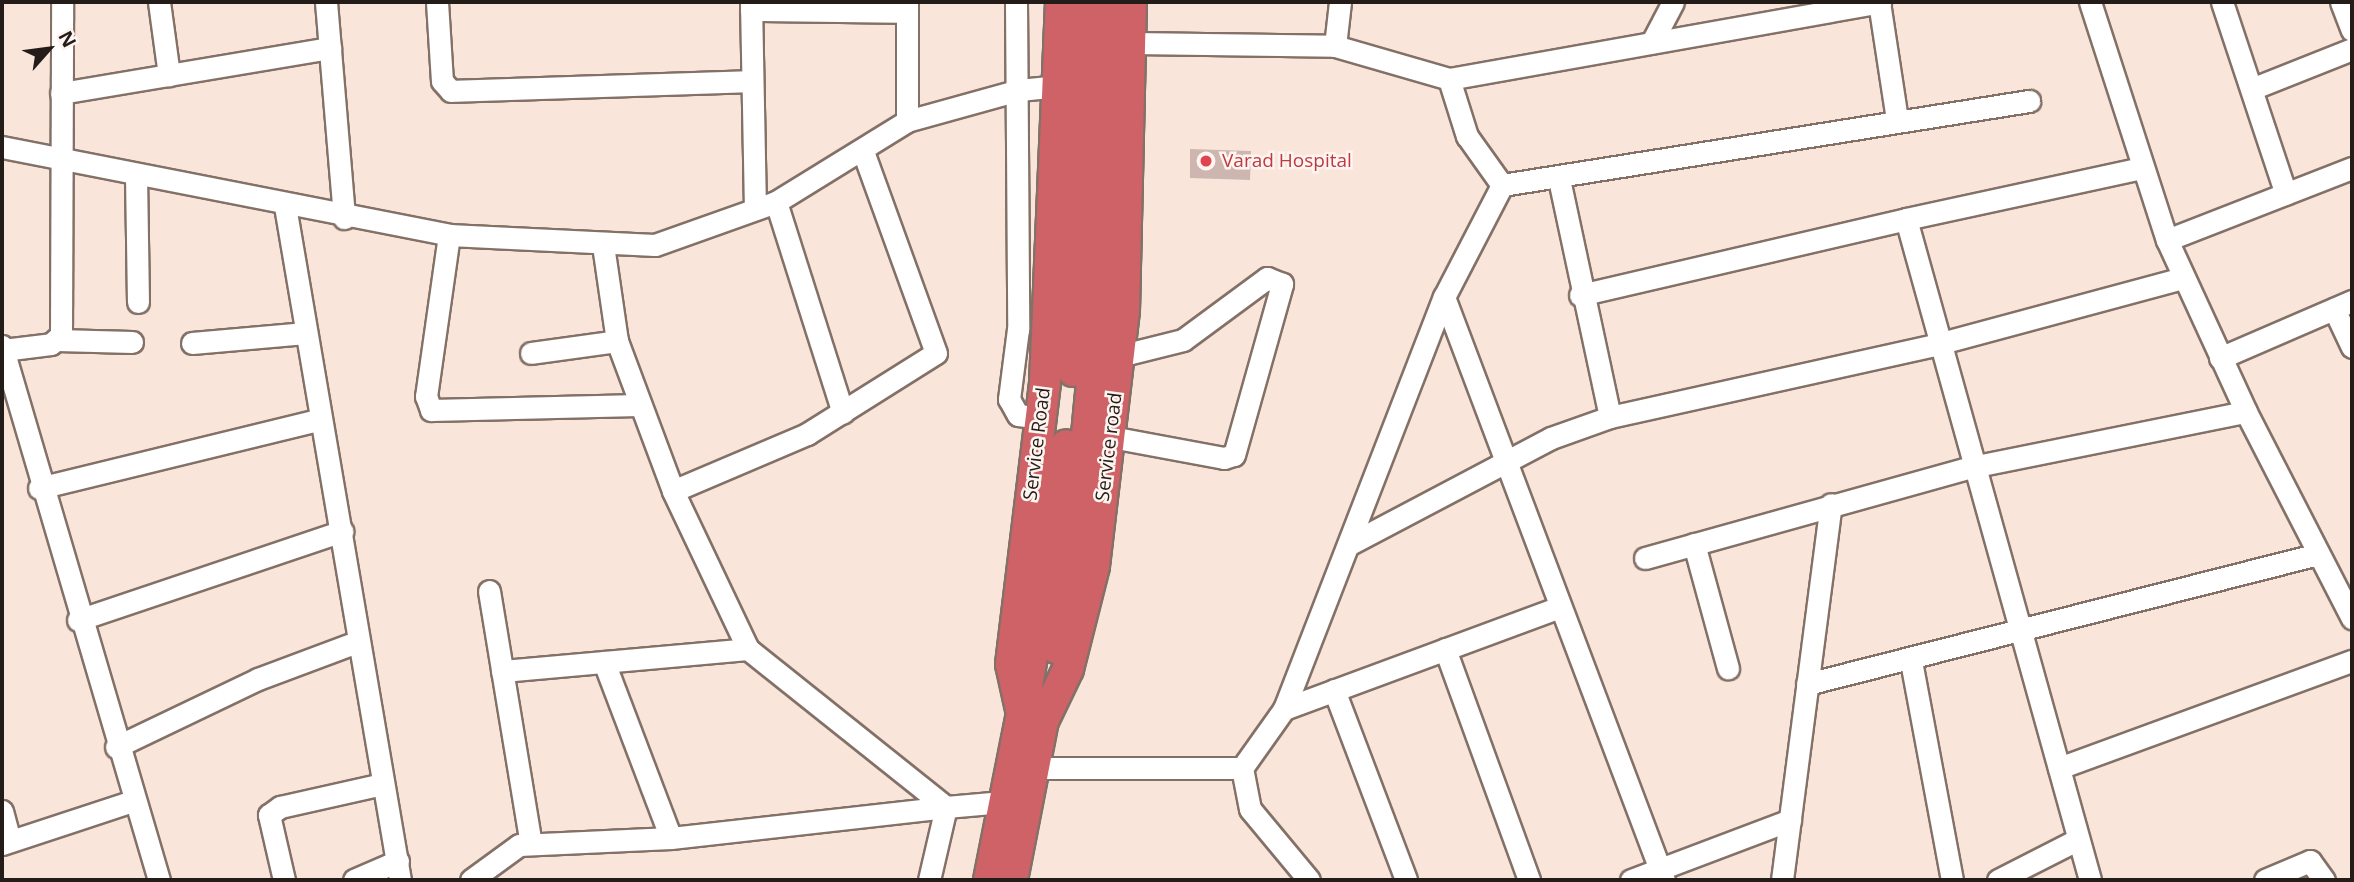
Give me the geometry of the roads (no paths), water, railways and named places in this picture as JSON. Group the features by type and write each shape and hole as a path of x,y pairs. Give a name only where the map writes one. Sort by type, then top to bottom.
{"highway":[{"name":"Service Road","path":"989,880 1003,802 1032,717 1011,664 1041,418 1061,2"},
{"path":"1032,717 1063,474 1075,347 1084,2"},
{"path":"1032,717 1080,507 1096,340 1109,2"},
{"name":"Service road","path":"1012,880 1035,768 1032,717 1068,669 1094,566 1111,437 1131,195 1130,2"}],"street":[{"path":"57,340 62,2"},
{"path":"159,2 169,75"},
{"path":"326,2 344,218"},
{"path":"437,2 442,80 451,91 752,80"},
{"path":"1016,2 1019,90 1018,329 1009,399 1018,415 1041,418"},
{"path":"1335,46 1340,2"},
{"path":"1651,41 1674,2"},
{"path":"1132,43 1335,46 1449,79 1880,2 1897,119"},
{"path":"2090,2 2142,168 2183,278 2246,412 2352,618"},
{"path":"2222,2 2254,88 2287,194"},
{"path":"2342,2 2352,30"},
{"path":"755,209 751,6 907,7 907,121"},
{"path":"61,93 330,48"},
{"path":"2254,88 2352,49"},
{"path":"1449,79 1467,136 1502,186"},
{"path":"2,147 344,218 449,235 603,246 655,245 776,202 863,151 907,121 1019,90 1059,86"},
{"path":"1502,186 1559,179 1897,119 2029,101"},
{"path":"673,492 843,413 936,353 863,151"},
{"path":"1580,295 1906,219 2142,168"},
{"path":"2167,240 2352,168"},
{"path":"136,175 138,302"},
{"path":"1559,179 1580,295 1610,417"},
{"path":"1309,880 1250,808 1241,768 1284,709 1444,297 1502,186"},
{"path":"776,202 843,413"},
{"path":"285,206 319,420 342,531 357,642 399,871 354,880"},
{"path":"1906,219 2018,634 2090,880"},
{"path":"449,235 426,396 431,410 639,405"},
{"path":"603,246 617,341 639,405 673,492 748,649 946,807"},
{"path":"1111,437 1224,458 1234,455 1282,284 1267,278 1183,340 1119,356"},
{"path":"1350,544 1506,463 1610,417 1938,344 2183,278"},
{"path":"1444,297 1661,874"},
{"path":"2220,358 2343,305 2352,347"},
{"path":"192,343 306,333"},
{"path":"132,342 57,340 3,348 39,488 116,747 159,880"},
{"path":"531,353 617,341"},
{"path":"1645,558 1831,504 1972,467 2246,412"},
{"path":"39,488 319,420"},
{"path":"1782,880 1831,504"},
{"path":"78,620 342,531"},
{"path":"1694,544 1728,668"},
{"path":"1807,684 1911,662 2318,554"},
{"path":"489,591 531,844"},
{"path":"1284,709 1560,607"},
{"path":"116,747 258,679 357,642"},
{"path":"502,671 748,649"},
{"path":"1446,649 1529,880"},
{"path":"2059,768 2352,661"},
{"path":"604,662 671,838"},
{"path":"1911,662 1952,880"},
{"path":"1334,691 1406,880"},
{"path":"1035,768 1241,768"},
{"path":"284,880 269,815 279,807 382,784"},
{"path":"2,811 6,843 133,801"},
{"path":"471,880 507,852 531,844 671,838 1003,802"},
{"path":"929,880 946,807"},
{"path":"1632,880 1661,874 1790,820"},
{"path":"1998,880 2077,840"},
{"path":"2265,880 2310,861 2324,880"}],"place":[{"name":"Varad Hospital","path":"1206,161"}]}
